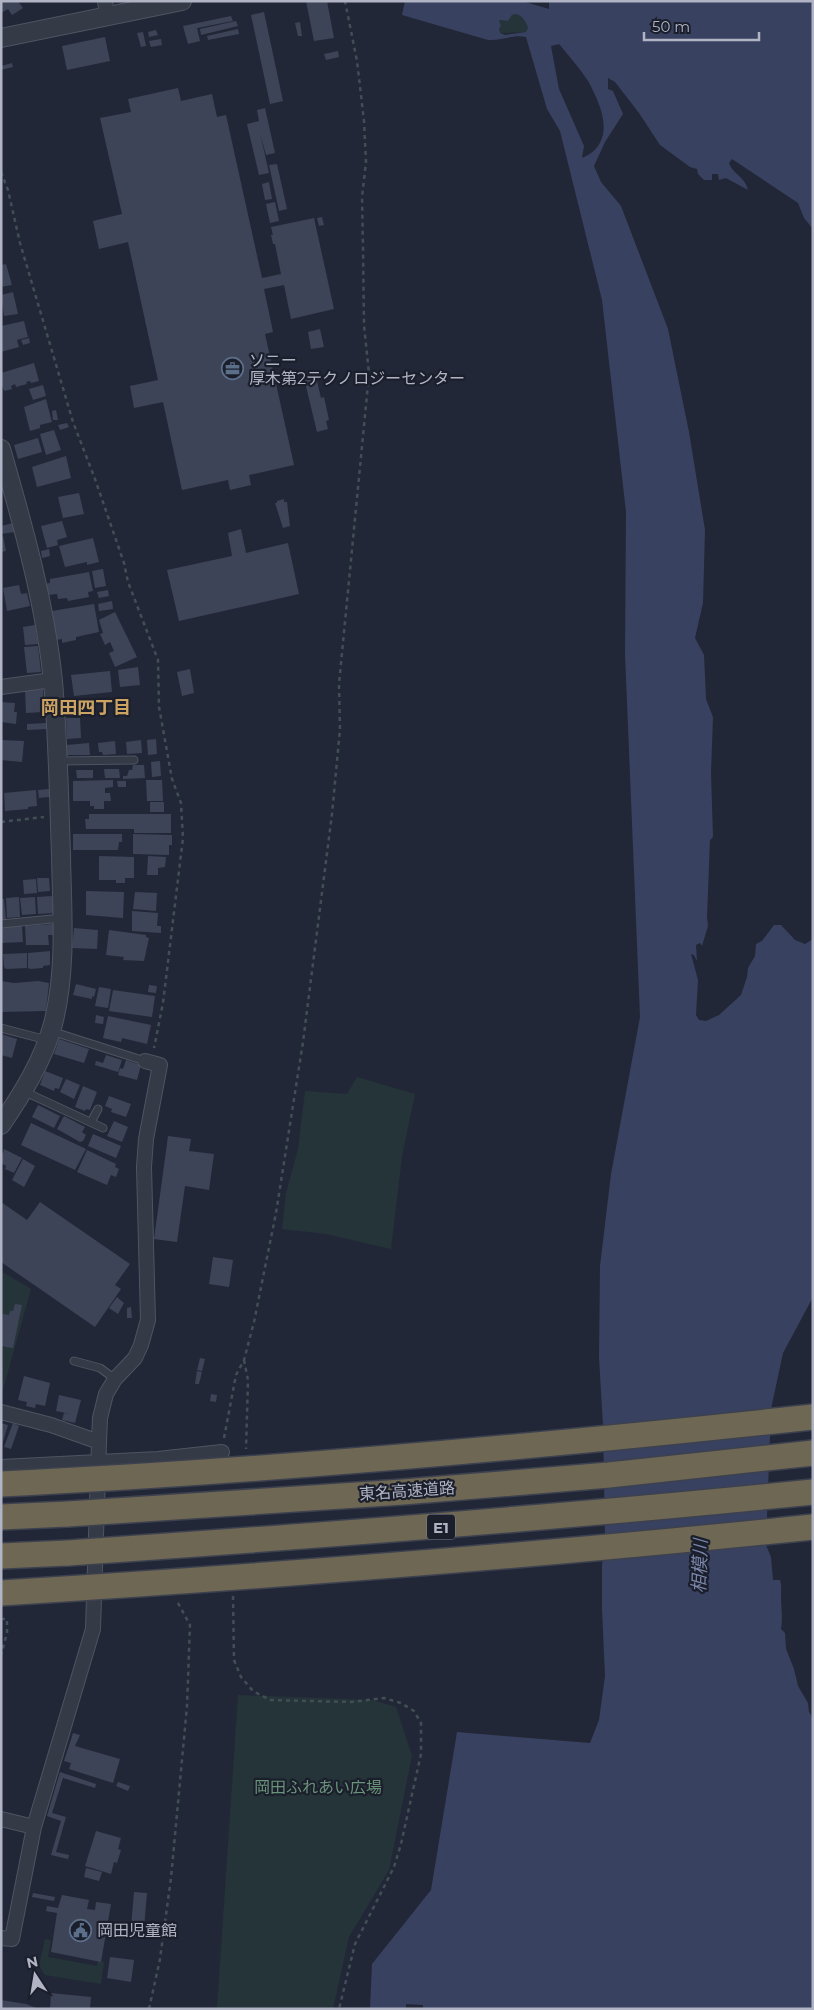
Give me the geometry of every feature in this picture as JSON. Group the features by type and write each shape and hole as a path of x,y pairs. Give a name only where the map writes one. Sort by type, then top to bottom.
{"highway":[{"path":"1,1484 397,1459 813,1418"},
{"name":"東名高速道路","path":"1,1517 404,1492 609,1475 813,1453"},
{"name":"E1","path":"1,1556 417,1529 813,1492"},
{"path":"1,1593 421,1564 813,1527"}],"street":[{"path":"1,38 106,9 182,1"},
{"path":"1,449 4,470 28,544 52,680 58,761 62,918 59,1000 49,1035 23,1091 1,1125"},
{"path":"1,687 52,680"},
{"path":"1,1938 12,1939 34,1827 93,1629 99,1429 103,1404 106,1394 115,1379 135,1358 142,1345 148,1320 145,1158 150,1110 160,1065 149,1058"},
{"path":"1,1412 51,1425 99,1442"},
{"path":"1,1467 98,1463 222,1452"},
{"path":"1,1818 34,1827"}],"lane":[{"path":"58,761 134,760"},
{"path":"1,924 62,918"},
{"path":"1,1028 49,1035 149,1058"},
{"path":"23,1091 103,1128"},
{"path":"91,1122 98,1109"},
{"path":"74,1361 100,1368 115,1379"}],"path":[{"path":"222,1452 236,1375 244,1360 276,1213 303,1042 332,814 340,729 339,684 369,374 364,324 362,197 366,162 364,121 359,70 345,1"},
{"path":"1,172 8,190 20,243 73,422 101,495 124,563 128,582 158,660 160,707 172,779 181,803 183,838 163,1003 149,1058"},
{"path":"1,822 59,816"},
{"path":"244,1360 248,1380 245,1457"},
{"path":"234,1590 234,1660 241,1677 254,1691 270,1700 351,1702 384,1698 401,1703 414,1711 421,1723 421,1754 401,1844 394,1867 355,1944 339,2009"},
{"path":"1,1619 7,1619 7,1633 1,1655"},
{"path":"150,2009 160,1959 180,1792 187,1706 190,1625"}],"green space":[{"path":"516,14 525,21 528,28 527,32 500,33 499,29 501,26 499,20 508,21 512,15"},
{"path":"357,1077 415,1094 402,1156 391,1249 326,1234 282,1229 286,1193 298,1149 305,1091 347,1094"},
{"path":"1,1271 31,1289 1,1397"},
{"name":"岡田ふれあい広場","path":"238,1695 372,1700 396,1707 412,1756 389,1870 349,1937 333,2009 217,2009"},
{"path":"45,1939 51,1940 48,1957 97,1966 98,1960 104,1962 101,1984 45,1975 39,1966"}],"water":[{"name":"相模川","path":"405,1 522,1 549,9 549,1 813,1 813,229 804,218 798,203 732,159 729,163 731,167 744,181 748,190 726,178 719,180 718,174 712,174 712,180 704,180 698,174 697,169 690,167 660,145 639,113 615,82 608,78 608,89 613,91 623,114 605,142 594,166 601,182 621,206 668,329 689,432 705,530 703,603 695,638 704,655 706,699 713,717 711,773 713,837 710,840 708,926 702,946 700,943 696,945 697,961 694,955 691,954 698,980 696,1015 699,1020 706,1021 719,1015 741,995 748,968 755,956 756,944 762,941 774,925 781,925 795,940 805,944 813,939 813,1297 783,1353 771,1409 766,1545 771,1557 773,1580 780,1580 781,1582 781,1629 785,1633 786,1649 798,1686 808,1703 809,1712 813,1718 813,2009 423,2009 423,2005 406,2004 406,2009 370,2009 372,1964 431,1890 457,1732 590,1743 599,1720 605,1676 602,1609 602,1566 605,1535 603,1426 599,1357 600,1266 611,1174 640,1017 625,654 626,512 602,300 560,131 547,109 526,37 517,36 488,40 402,15","holes":["516,14 525,21 528,28 526,32 505,35 500,33 499,29 501,26 499,20 508,21 512,15","559,44 589,82 602,113 604,131 602,139 591,153 582,158 584,146 559,89 551,46"]}],"building":[{"path":"1,1 18,1 23,8 12,15 8,9 1,13"},
{"path":"306,1 327,1 334,38 314,41"},
{"path":"264,12 283,101 270,104 251,15"},
{"path":"231,16 233,21 197,28 200,41 188,44 183,26"},
{"path":"236,21 238,26 201,35 200,29"},
{"path":"300,22 302,36 298,36 295,23"},
{"path":"238,29 239,34 208,40 207,36"},
{"path":"156,30 158,35 149,37 148,32"},
{"path":"143,32 146,46 141,47 137,33"},
{"path":"105,37 110,61 67,70 62,46"},
{"path":"161,39 162,45 151,47 149,41"},
{"path":"338,51 339,57 326,60 324,54"},
{"path":"12,63 13,67 1,70 1,66"},
{"path":"178,88 181,101 212,94 217,117 226,115 262,278 281,274 275,244 273,244 271,235 273,235 271,227 314,218 334,309 291,319 284,285 264,289 273,332 265,334 294,465 249,475 251,485 230,490 228,480 182,490 163,402 134,408 130,386 158,380 128,242 99,249 93,221 122,214 100,118 131,112 128,99"},
{"path":"265,108 275,153 266,155 260,133 269,173 259,175 247,124 259,121 257,110"},
{"path":"277,164 287,209 279,211 269,165"},
{"path":"269,182 272,199 265,200 262,184"},
{"path":"275,202 279,221 270,223 266,204"},
{"path":"322,217 324,225 319,226 317,218"},
{"path":"6,264 12,285 1,287 1,265"},
{"path":"13,292 18,314 4,316 1,295"},
{"path":"24,321 28,337 17,340 19,347 1,352 1,326"},
{"path":"320,329 324,347 311,349 308,332"},
{"path":"29,338 30,343 23,345 21,340"},
{"path":"34,363 39,381 26,382 27,384 16,387 15,384 11,386 12,389 4,391 1,373"},
{"path":"315,372 321,398 324,397 329,420 326,421 328,429 317,432 303,374"},
{"path":"43,385 46,396 33,400 29,389"},
{"path":"46,399 52,422 40,425 40,428 30,431 24,407"},
{"path":"56,410 58,420 53,420 52,411"},
{"path":"67,423 69,427 60,430 58,425"},
{"path":"54,430 61,450 46,455 40,434"},
{"path":"38,438 42,452 18,459 14,445"},
{"path":"66,456 71,478 37,487 32,467"},
{"path":"79,493 84,514 63,518 58,497"},
{"path":"284,499 284,502 287,502 290,526 283,528 275,503"},
{"path":"62,521 67,537 57,540 58,545 47,548 41,526"},
{"path":"13,523 15,532 1,534 1,526"},
{"path":"241,529 246,553 288,543 299,594 179,621 167,570 232,556 228,533"},
{"path":"3,536 6,551 1,552 1,537"},
{"path":"93,538 99,562 87,565 87,562 65,567 59,546"},
{"path":"49,549 50,556 42,558 41,551"},
{"path":"103,569 106,586 95,588 92,571"},
{"path":"89,572 93,591 88,592 89,597 68,601 67,598 58,599 57,594 48,595 45,584 50,583 50,579"},
{"path":"19,585 21,594 27,593 30,606 7,611 3,588"},
{"path":"108,590 109,596 99,598 97,592"},
{"path":"112,601 113,609 99,611 98,604"},
{"path":"94,604 99,632 76,637 76,640 62,643 62,639 56,640 52,611"},
{"path":"115,612 137,657 115,667 109,653 114,651 110,642 105,645 100,634 103,633 99,620"},
{"path":"35,625 38,644 25,645 23,627"},
{"path":"38,646 41,672 27,673 24,647"},
{"path":"138,667 140,685 120,687 118,670"},
{"path":"190,669 194,693 182,696 177,672"},
{"path":"110,671 112,692 74,696 71,675"},
{"path":"43,689 44,712 26,713 25,690"},
{"path":"1,702 15,703 14,712 17,712 16,724 1,722"},
{"path":"66,718 80,718 81,738 67,739"},
{"path":"46,723 47,729 27,730 27,724"},
{"path":"156,739 157,754 148,755 147,740"},
{"path":"1,740 24,741 22,762 1,760"},
{"path":"141,740 142,753 127,754 126,742"},
{"path":"115,741 116,754 103,755 102,752 99,752 98,743"},
{"path":"89,743 90,755 67,755 66,745"},
{"path":"160,761 161,776 152,777 151,762"},
{"path":"133,765 144,765 145,778 123,779 123,776 127,776 129,770 132,770"},
{"path":"104,769 119,769 120,778 105,778"},
{"path":"76,770 93,770 93,778 77,778"},
{"path":"113,780 113,787 105,788 105,793 110,793 111,801 104,801 104,809 94,809 94,806 90,806 90,801 73,801 73,781"},
{"path":"146,780 162,780 163,801 147,801"},
{"path":"117,781 126,781 126,787 118,787"},
{"path":"49,789 49,797 39,798 38,790"},
{"path":"36,790 37,806 28,807 28,809 5,811 4,793"},
{"path":"150,802 164,802 164,812 150,812"},
{"path":"89,814 171,814 171,833 134,833 134,829 86,829 85,819 89,819"},
{"path":"73,834 122,834 122,842 119,842 118,850 73,850"},
{"path":"133,834 172,835 169,855 133,854"},
{"path":"99,856 134,857 134,878 125,878 125,883 116,883 116,880 99,880"},
{"path":"148,856 166,857 165,867 158,868 158,875 147,875"},
{"path":"37,878 49,878 50,891 38,892"},
{"path":"36,879 37,893 24,894 23,880"},
{"path":"86,891 124,892 123,918 86,915"},
{"path":"135,892 157,893 156,911 133,909"},
{"path":"52,896 54,913 38,914 37,897"},
{"path":"19,897 20,917 7,918 6,898"},
{"path":"35,897 36,914 22,915 20,898"},
{"path":"1,899 4,899 6,920 1,920"},
{"path":"132,911 158,913 157,926 161,926 161,933 132,931"},
{"path":"53,924 54,935 48,935 49,945 26,945 25,926"},
{"path":"22,926 23,942 1,943 1,927"},
{"path":"74,928 98,930 97,949 72,948"},
{"path":"109,930 146,935 149,938 144,961 123,960 124,957 106,955"},
{"path":"50,951 50,965 43,966 43,968 28,968 28,953"},
{"path":"27,953 27,968 6,969 4,967 3,954"},
{"path":"1,981 14,983 38,981 49,983 46,1011 1,1012"},
{"path":"76,984 96,989 94,997 92,996 92,999 73,995"},
{"path":"149,985 157,986 156,993 148,992"},
{"path":"99,987 111,989 108,1008 95,1006"},
{"path":"113,990 155,996 152,1017 109,1011"},
{"path":"96,1015 104,1017 103,1024 95,1023"},
{"path":"108,1016 151,1025 147,1044 122,1038 121,1042 103,1038"},
{"path":"1,1034 17,1039 12,1058 1,1055"},
{"path":"59,1039 89,1049 84,1063 54,1054"},
{"path":"106,1055 122,1060 118,1072 95,1065 96,1061 103,1063"},
{"path":"126,1060 141,1065 137,1080 118,1075 120,1068 123,1069"},
{"path":"45,1071 63,1078 59,1089 55,1088 54,1091 40,1085"},
{"path":"66,1079 80,1085 74,1099 60,1092"},
{"path":"83,1086 97,1092 90,1110 86,1109 85,1111 75,1107"},
{"path":"109,1096 131,1104 126,1117 111,1112 112,1109 105,1106"},
{"path":"38,1105 60,1116 54,1128 32,1117"},
{"path":"64,1116 85,1127 82,1132 86,1135 83,1141 80,1142 57,1129"},
{"path":"114,1121 128,1127 122,1142 107,1136"},
{"path":"31,1123 86,1149 75,1170 21,1145"},
{"path":"93,1134 121,1146 116,1158 88,1146"},
{"path":"168,1136 191,1139 189,1151 214,1154 209,1190 185,1186 177,1242 154,1239"},
{"path":"4,1149 22,1158 14,1173 5,1169 6,1166 1,1163 1,1152 3,1153"},
{"path":"87,1150 116,1164 115,1167 119,1169 116,1177 111,1175 107,1185 77,1172"},
{"path":"23,1159 35,1166 24,1187 12,1180"},
{"path":"1,1202 27,1220 40,1202 130,1264 115,1285 121,1289 95,1327 1,1262"},
{"path":"213,1257 233,1260 229,1287 209,1284"},
{"path":"117,1297 124,1303 118,1314 109,1308"},
{"path":"15,1304 22,1305 13,1348 1,1346 1,1320 3,1314 9,1315 10,1311 13,1311"},
{"path":"131,1307 132,1318 127,1318 127,1308"},
{"path":"200,1358 205,1359 202,1371 197,1370"},
{"path":"197,1371 202,1372 199,1384 195,1384"},
{"path":"24,1376 50,1383 45,1406 36,1404 35,1408 26,1406 27,1402 18,1400"},
{"path":"211,1394 217,1395 216,1402 210,1401"},
{"path":"59,1395 81,1400 75,1423 62,1420 64,1413 71,1414 56,1411"},
{"path":"1,1423 8,1425 2,1445 1,1445"},
{"path":"13,1423 19,1426 11,1449 4,1447"},
{"path":"73,1733 80,1735 75,1746 120,1759 113,1783 69,1769 71,1763 64,1761"},
{"path":"60,1772 96,1784 95,1788 63,1778 52,1813 66,1817 56,1852 69,1855 68,1859 51,1855 61,1821 47,1816"},
{"path":"118,1782 130,1786 128,1791 116,1786"},
{"path":"96,1831 121,1838 118,1849 121,1850 117,1863 114,1862 111,1874 85,1866"},
{"path":"86,1868 102,1872 99,1881 84,1877"},
{"path":"134,1892 147,1893 144,1928 131,1926"},
{"path":"33,1893 55,1897 54,1901 32,1897"},
{"name":"岡田児童館","path":"62,1895 89,1900 87,1909 95,1910 96,1902 111,1904 101,1962 51,1952 57,1913 46,1911 47,1906 58,1908"},
{"path":"110,1957 134,1960 131,1982 107,1978"},
{"path":"51,1993 91,1997 90,2009 50,2009"},
{"path":"1,2000 26,2004 39,2009 1,2009"}],"place":[{"name":"ソニー 厚木第2テクノロジーセンター","path":"233,369"},
{"name":"岡田児童館","path":"81,1930"}],"district":[{"name":"岡田四丁目","path":"86,708"}]}
